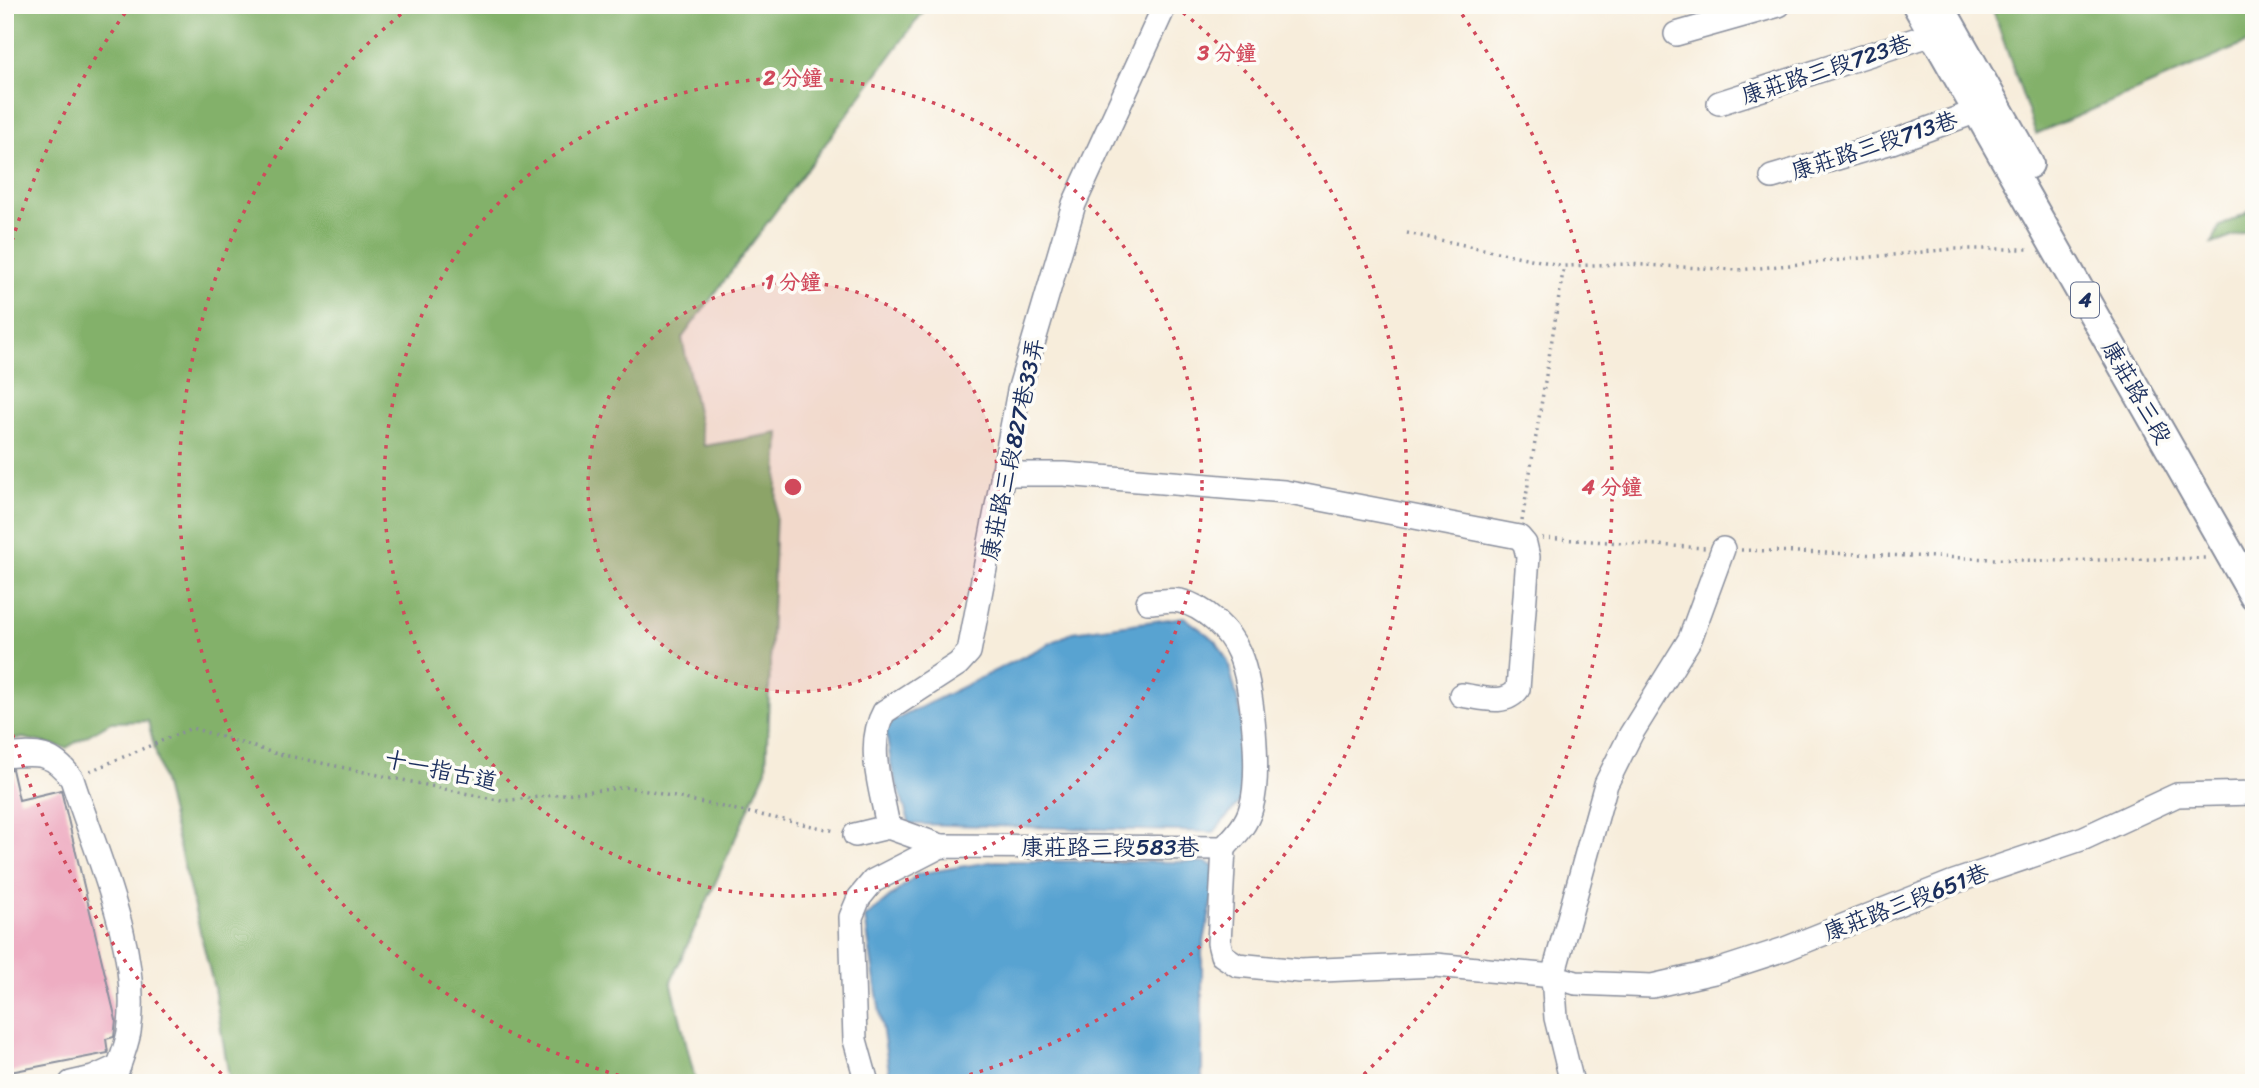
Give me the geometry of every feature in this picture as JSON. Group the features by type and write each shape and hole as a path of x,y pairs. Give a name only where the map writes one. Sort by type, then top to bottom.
{"main road":[{"name":"康莊路三段","path":"1917,5 1975,113 2008,162 2055,248 2243,558"},
{"name":"康莊路三段","path":"1939,5 2243,558 2254,596"}],"lane":[{"name":"康莊路三段827巷33弄","path":"888,827 873,739 884,712 958,664 969,652 1019,391 1074,204 1166,5"},
{"path":"1676,34 1779,5"},
{"name":"康莊路三段723巷","path":"1719,103 1933,34"},
{"name":"康莊路三段713巷","path":"1772,177 1892,142 1975,113"},
{"path":"1002,474 1064,474 1284,492 1519,537 1525,544 1528,557 1518,689 1504,700 1461,695"},
{"path":"1572,1083 1556,1018 1553,976 1606,784 1631,734 1690,639 1723,549"},
{"path":"1148,602 1180,601 1209,616 1225,631 1240,653 1255,736 1256,783 1251,810 1239,831 1224,848"},
{"path":"5,755 45,755 61,763 72,779 120,926 131,989 129,1032 116,1074 71,1083"},
{"name":"康莊路三段651巷","path":"1553,976 1576,984 1652,986 1714,972 1785,949 1951,883 2084,838 2177,795 2254,793"},
{"path":"855,835 888,827 941,846"},
{"name":"康莊路三段583巷","path":"867,1083 855,1040 851,917 859,898 873,881 941,846 1224,848 1219,943 1222,955 1237,965 1300,971 1434,965 1553,976"}],"path":[{"path":"1407,233 1564,266 1627,264 1739,270 1953,249 2055,248"},
{"path":"1564,266 1519,537 1723,549 2049,562 2243,558"},
{"name":"十一指古道","path":"72,779 192,728 274,753 502,801 628,787 855,835"}],"green space":[{"path":"5,5 928,5 682,338 704,446 779,433 766,770 671,981 696,1083 230,1083 214,988 148,721 111,722 66,748 23,738 5,740"},
{"path":"1991,5 2254,5 2254,40 2036,134"},
{"path":"2254,209 2254,229 2212,244 2219,227"}],"water":[{"path":"1184,617 1216,641 1228,662 1251,753 1239,803 1214,832 910,824 892,770 885,725 1073,632"},
{"path":"995,861 1205,862 1219,869 1202,951 1202,1083 891,1083 865,918 918,874"}],"building":[{"path":"12,769 19,800 61,790 116,1020 114,1037 106,1039 108,1053 5,1073 5,770"}]}
